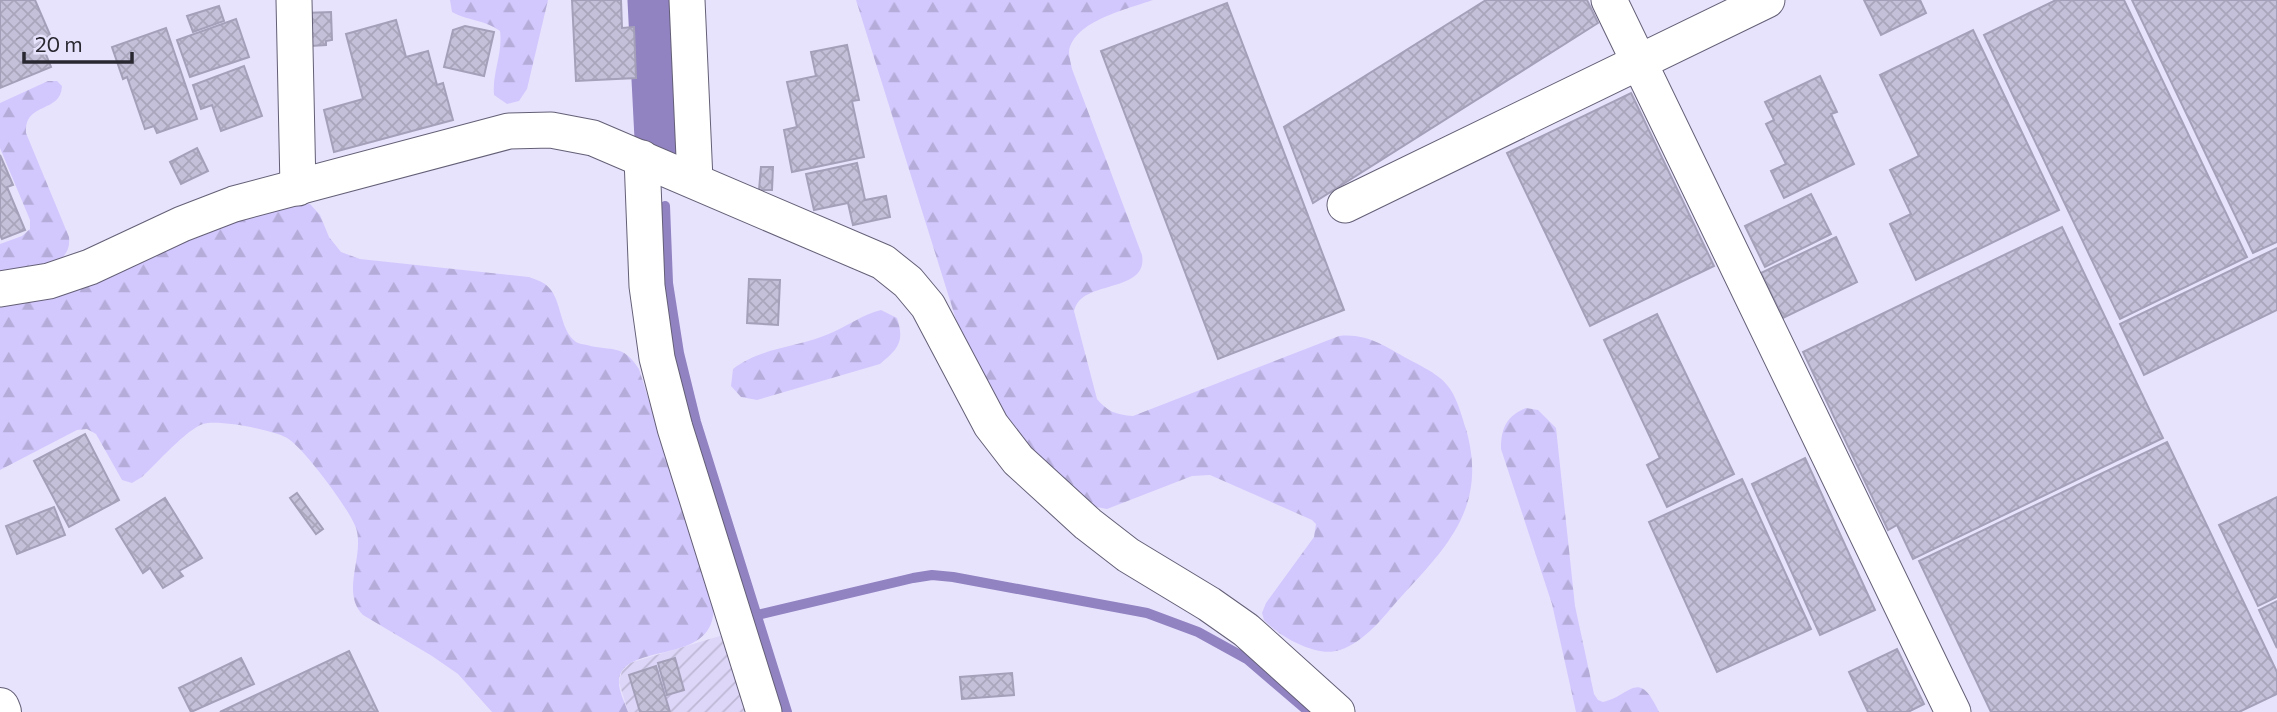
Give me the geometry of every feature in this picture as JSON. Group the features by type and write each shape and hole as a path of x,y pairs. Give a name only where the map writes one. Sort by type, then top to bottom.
{"street":[{"path":"294,0 298,188"},
{"path":"687,0 695,180"},
{"path":"1609,0 1953,712"},
{"path":"1345,205 1767,0"},
{"path":"0,289 49,281 90,267 182,224 234,204 509,131 551,130 593,138 883,262 908,282 928,306 991,425 1018,460 1088,524 1128,555 1246,630 1337,712"},
{"path":"642,158 647,286 657,358 675,428 764,712"}],"shaded area":[{"path":"723,635 747,712 628,712 619,682 622,671 630,663"}],"green space":[{"path":"450,0 548,0 527,89 519,101 507,104 494,95 500,31 452,12"},
{"path":"856,0 1153,0 1116,12 1091,24 1080,32 1069,52 1072,69 1142,255 1142,266 1137,274 1119,284 1087,295 1078,302 1074,311 1097,399 1112,412 1133,416 1339,336 1358,337 1375,342 1422,366 1448,385 1466,429 1471,456 1472,481 1467,503 1448,542 1366,635 1340,650 1321,651 1289,639 1264,620 1262,613 1266,603 1314,537 1316,524 1312,520 1210,475 1192,476 1107,509 1091,506 1031,449 1005,416 958,326"},
{"path":"48,81 57,81 62,86 60,95 56,101 31,116 26,133 69,237 68,248 63,257 45,267 0,275 0,244 22,236 30,229 30,220 0,148 0,103"},
{"path":"293,203 310,204 320,215 329,237 341,252 360,259 529,277 542,282 555,297 566,329 576,342 622,352 639,369 712,600 713,614 707,631 696,641 634,661 624,669 619,684 628,712 492,712 458,674 363,615 353,596 358,539 352,519 314,466 294,444 280,435 232,424 203,424 196,427 132,483 122,480 96,434 87,429 77,430 0,470 0,303"},
{"path":"881,310 897,318 900,339 891,354 880,364 757,400 741,397 731,386 733,369 744,362 768,352 819,338"},
{"path":"1526,408 1538,410 1556,428 1575,606 1594,694 1603,702 1639,687 1652,698 1659,712 1576,712 1552,604 1501,449 1502,435 1509,419"}],"building":[{"path":"0,0 35,0 51,37 41,42 51,67 0,88"},
{"path":"572,0 621,0 622,28 634,27 636,78 576,81"},
{"path":"1486,0 1587,0 1598,23 1313,203 1284,127"},
{"path":"1864,0 1920,0 1926,13 1881,35"},
{"path":"2056,0 2124,0 2247,257 2120,319 1984,35"},
{"path":"2132,0 2277,0 2277,242 2253,253"},
{"path":"1227,3 1344,310 1218,359 1101,51"},
{"path":"219,6 224,21 193,32 187,16"},
{"path":"331,12 332,40 326,41 326,45 311,46 304,13"},
{"path":"236,19 249,57 190,77 177,40"},
{"path":"396,20 406,57 428,51 437,85 443,83 453,120 334,152 324,110 363,99 346,34"},
{"path":"465,26 494,32 484,76 444,67 453,30"},
{"path":"166,28 197,119 157,133 154,126 145,129 127,77 123,79 112,47"},
{"path":"1973,30 2059,210 1916,280 1890,224 1911,214 1890,170 1919,156 1880,75"},
{"path":"847,45 859,100 852,101 864,157 792,172 784,130 797,127 787,82 816,76 811,52"},
{"path":"244,66 262,116 221,131 212,105 201,109 193,85"},
{"path":"1820,76 1837,112 1831,114 1854,164 1784,198 1771,171 1786,164 1766,124 1774,120 1765,102"},
{"path":"1631,93 1714,266 1590,326 1507,153"},
{"path":"197,148 208,171 181,184 170,162"},
{"path":"0,155 13,185 7,187 25,230 2,239 0,235"},
{"path":"857,163 865,200 886,196 890,217 853,225 848,203 814,210 806,174"},
{"path":"761,167 773,167 772,190 759,190"},
{"path":"1811,194 1831,234 1765,267 1745,226"},
{"path":"2062,227 2163,438 1913,559 1897,525 1888,530 1803,352"},
{"path":"1836,237 1857,282 1783,318 1761,273"},
{"path":"2277,248 2277,310 2144,375 2120,324"},
{"path":"749,279 780,280 778,325 747,323"},
{"path":"1657,314 1734,474 1667,507 1647,465 1660,458 1604,340"},
{"path":"85,434 119,500 69,527 34,461"},
{"path":"2167,442 2277,672 2277,694 2239,712 1991,712 1919,561"},
{"path":"1805,458 1875,610 1820,635 1752,484"},
{"path":"1742,479 1811,629 1717,672 1649,522"},
{"path":"297,493 323,529 316,534 290,498"},
{"path":"2277,497 2277,597 2258,606 2219,525"},
{"path":"165,498 202,558 179,571 183,576 163,588 150,568 143,573 116,529"},
{"path":"54,507 65,535 17,554 6,526"},
{"path":"2277,601 2277,648 2259,610"},
{"path":"1897,649 1924,704 1908,712 1868,712 1849,672"},
{"path":"349,651 378,712 220,712"},
{"path":"241,658 254,684 191,712 179,688"},
{"path":"675,658 684,690 667,695 658,663"},
{"path":"656,666 670,712 640,712 629,675"},
{"path":"1012,673 1014,695 962,699 960,677"}],"waterway":[{"path":"660,0 667,138"},
{"path":"665,206 668,283 679,353 696,422 787,712"},
{"path":"757,615 913,578 932,575 953,577 1147,613 1198,632 1247,659 1309,712"}]}
